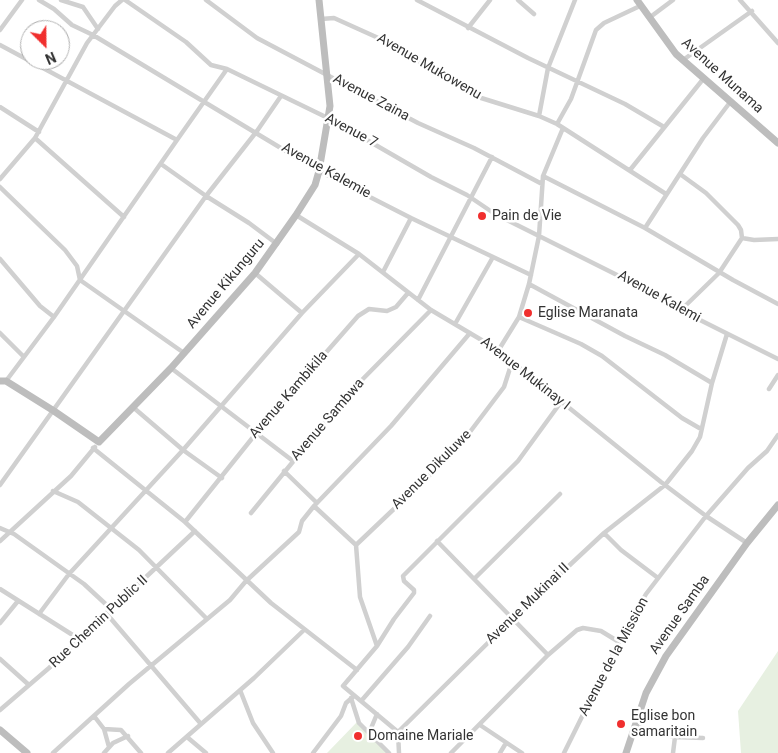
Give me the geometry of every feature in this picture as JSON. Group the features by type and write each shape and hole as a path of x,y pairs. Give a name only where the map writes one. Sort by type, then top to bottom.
{"street":[{"path":"0,30 22,0"},
{"name":"Avenue Kalemie","path":"39,0 54,9 72,25 93,35 202,102 257,131 319,170 411,218 531,275"},
{"path":"61,0 84,7 98,29"},
{"path":"0,179 39,132 66,80 93,35 115,6 124,0"},
{"name":"Avenue 7","path":"124,0 186,42 203,59 328,119 539,236"},
{"name":"Avenue Zaina","path":"206,0 257,38 418,124 492,158 542,184"},
{"name":"Avenue Kikunguru","path":"96,445 171,368 255,273 277,244 315,185 328,119 328,76 319,0"},
{"path":"417,0 548,68 577,79 664,127"},
{"path":"468,28 490,0"},
{"path":"518,0 534,14"},
{"path":"649,18 673,0"},
{"path":"740,0 752,11 778,43"},
{"path":"539,116 548,68 574,1"},
{"path":"557,124 567,108 577,79 600,26 639,3"},
{"name":"Avenue Munama","path":"639,3 683,60 778,143"},
{"path":"683,60 752,11"},
{"name":"Avenue Mukowenu","path":"321,18 334,18 385,41 478,97 539,116 557,124 666,194"},
{"path":"0,46 177,140"},
{"path":"227,69 202,102 54,317 3,381 54,411 96,445 145,491 195,531 246,581 304,630 357,670"},
{"path":"630,170 704,78"},
{"path":"0,485 206,196 257,131 281,96"},
{"path":"645,228 730,101"},
{"path":"0,107 39,132"},
{"path":"498,351 519,317 529,284 539,236 543,176 564,128"},
{"path":"35,138 124,217"},
{"path":"418,300 492,158"},
{"path":"161,164 277,244"},
{"path":"680,174 701,188 738,225 742,238 719,273 682,309"},
{"path":"543,176 645,228 719,273 778,304"},
{"path":"0,187 65,250 77,266 80,280 184,353"},
{"name":"Avenue Mukinay I","path":"296,215 359,254 431,310 498,351 665,485 706,516 747,543"},
{"path":"383,272 411,218"},
{"name":"Avenue Kalemi","path":"539,236 778,359"},
{"path":"742,238 754,240 778,239"},
{"path":"39,614 69,574 183,450 220,405 302,313 359,254"},
{"path":"455,324 493,257"},
{"path":"0,259 40,306 54,317"},
{"path":"255,273 302,313"},
{"path":"529,284 654,349 712,383"},
{"name":"Avenue Kambikila","path":"185,522 257,433 358,316 369,310 387,311 396,307 408,293"},
{"name":"Avenue Sambwa","path":"251,513 350,392 431,310"},
{"path":"519,317 581,344 602,356 682,418 701,429"},
{"path":"0,333 24,357"},
{"path":"53,753 230,600 246,581 299,532 302,520 391,426 470,333"},
{"name":"Avenue Mukinai II","path":"398,732 512,619 604,533 665,485 692,451 701,429 712,383 727,334"},
{"name":"Avenue Dikuluwe","path":"356,545 457,449 504,388 512,362"},
{"path":"171,368 293,461"},
{"path":"769,389 778,375"},
{"path":"389,753 359,723 352,697 343,686 377,646 394,619 414,593 413,588 402,578 518,461 561,402"},
{"path":"134,408 183,450 222,478"},
{"name":"Avenue de la Mission","path":"564,753 619,642 658,578 706,516 748,468 767,451 778,435"},
{"path":"0,541 71,476 96,445"},
{"path":"284,471 356,545 360,597 377,646"},
{"path":"53,491 78,502 112,528 158,567 207,619"},
{"path":"474,579 560,494"},
{"name":"Avenue Samba","path":"626,753 646,693 666,656 747,543 778,505"},
{"path":"0,528 10,532 102,598 111,609"},
{"name":"Rue Chemin Public II","path":"0,710 195,531"},
{"path":"604,533 621,550 658,578"},
{"path":"437,541 548,655"},
{"path":"0,589 79,639"},
{"path":"0,623 18,601"},
{"path":"106,613 201,724"},
{"path":"362,700 403,653 430,616"},
{"path":"451,753 548,655 577,630 583,628 606,633 619,642"},
{"path":"168,753 240,690 304,630"},
{"path":"0,659 29,685"},
{"path":"240,690 253,723 273,753"},
{"path":"352,697 362,700 398,732 399,753"},
{"path":"313,753 341,716 346,703 352,697"},
{"path":"369,733 377,714"},
{"path":"94,716 104,729 109,747"},
{"path":"480,725 522,753"},
{"path":"634,726 675,736 703,738"},
{"path":"104,729 121,730 141,753"},
{"path":"0,730 27,753"},
{"path":"104,753 109,747 128,736"},
{"path":"673,753 675,736"},
{"path":"187,737 206,753"},
{"path":"500,753 506,743"}],"green space":[{"path":"778,651 778,753 741,753 738,711"},
{"name":"Domaine Mariale","path":"358,721 391,753 327,753"}],"place":[{"name":"Pain de Vie","path":"482,216"},
{"name":"Eglise Maranata","path":"528,313"},
{"name":"Eglise bon samaritain","path":"621,724"},
{"name":"Domaine Mariale","path":"358,736"}]}
